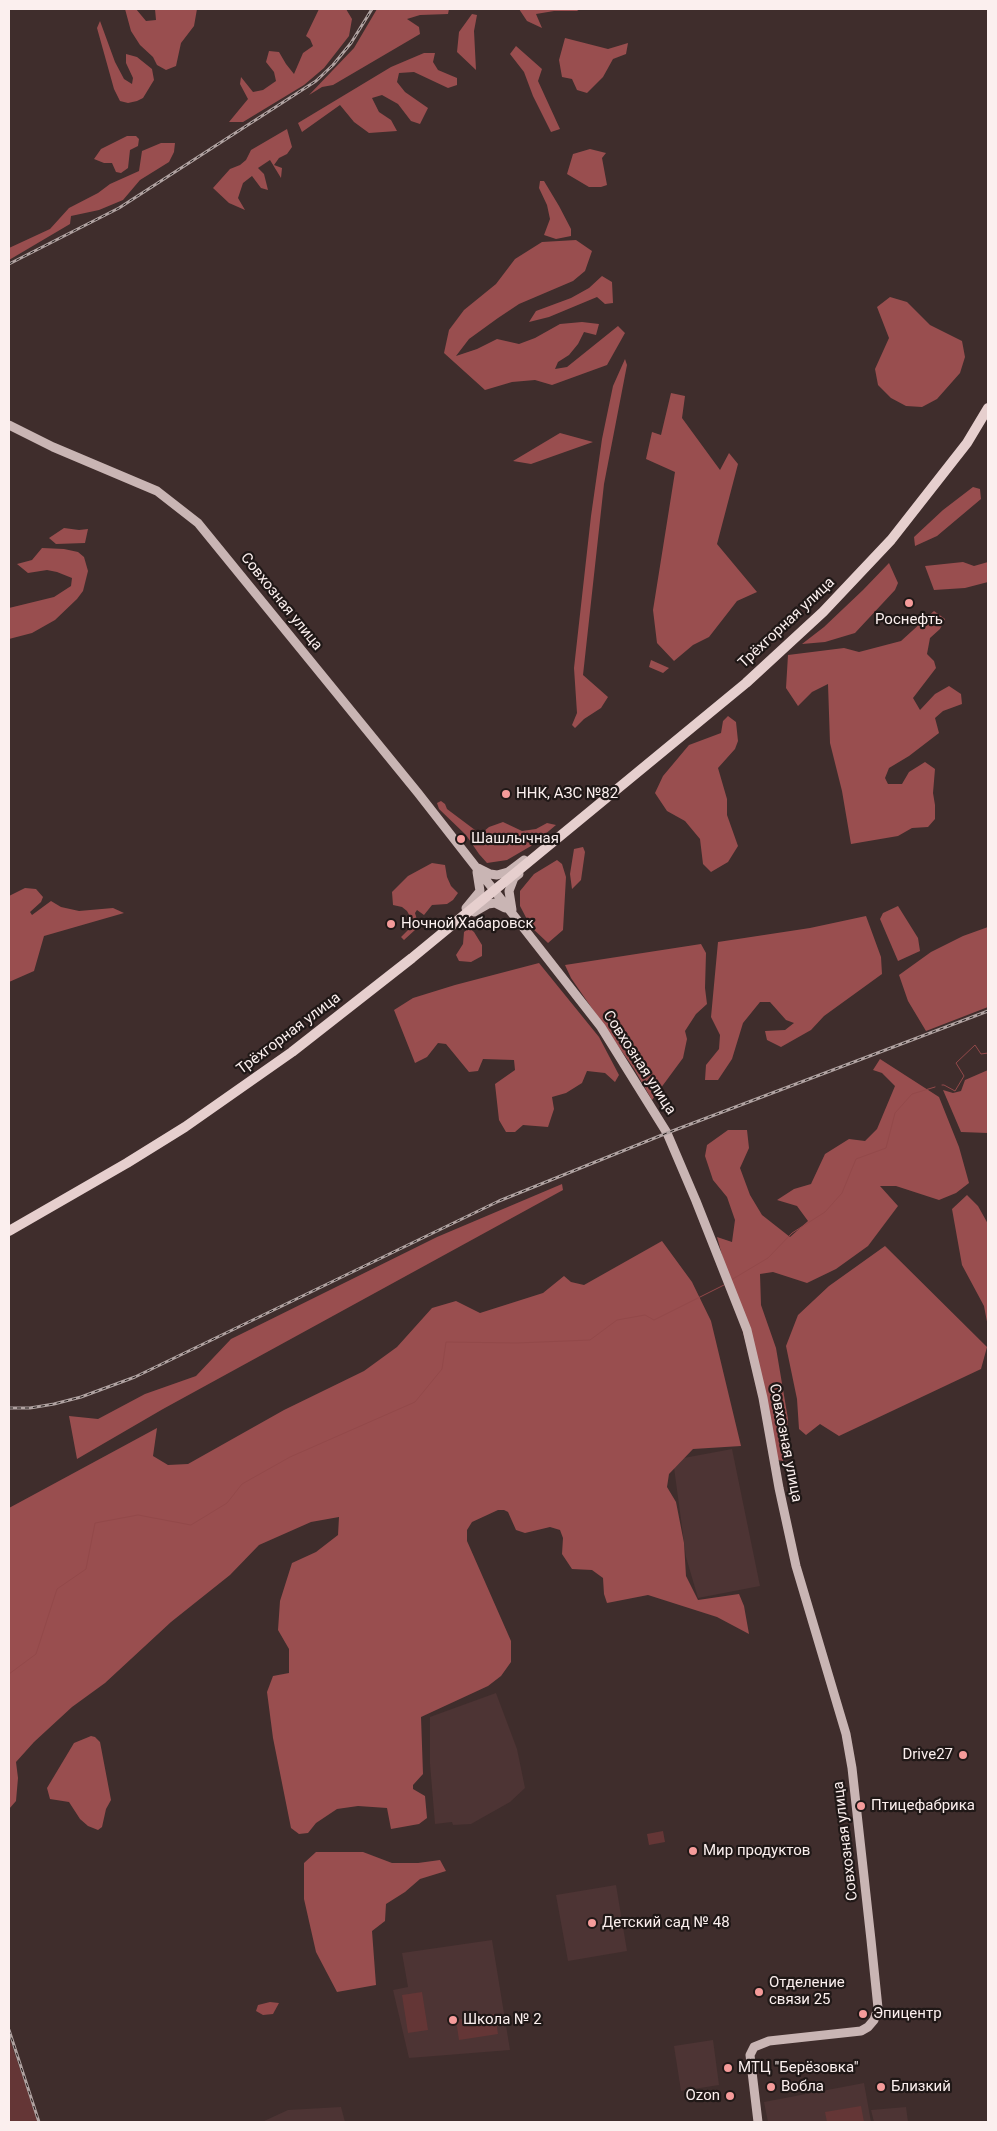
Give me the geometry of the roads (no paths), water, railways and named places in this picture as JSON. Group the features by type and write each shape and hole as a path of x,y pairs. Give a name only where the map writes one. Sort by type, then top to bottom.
{"highway":[{"name":"Трёхгорная улица","path":"9,1231 52,1208 185,1127 292,1052 412,958 746,682 823,612 910,518 967,443 988,408"}],"main road":[{"name":"Совхозная улица","path":"9,424 53,447 157,491 198,523 476,867 602,1027 667,1133 696,1201 746,1330 763,1398 779,1488 796,1566 846,1734 853,1777 878,2008 874,2020 861,2031 769,2041 754,2047 750,2055 758,2122"},
{"path":"476,867 490,874 498,875 508,872 550,840 569,829"},
{"path":"515,917 509,900 511,884 514,878 554,846 569,829"},
{"path":"412,958 422,946 476,898 480,884 476,867"},
{"path":"412,958 488,904 495,903 515,917"}],"waterway":[{"path":"942,1085 955,1091 964,1076 956,1063 975,1045 981,1054 988,1053"},
{"path":"731,1280 768,1258 792,1233 825,1212 842,1193 856,1159 886,1148 895,1113 912,1094 935,1087"},
{"path":"9,1674 36,1654 57,1589 86,1569 95,1523 138,1515 191,1525 227,1503 242,1484 290,1457 415,1402 442,1369 446,1342 517,1343 590,1340 617,1320 645,1315 654,1320 724,1285"}],"railway":[{"path":"9,264 119,208 316,81 333,65 351,43 372,9"},
{"path":"9,1408 30,1408 54,1404 81,1397 135,1377 499,1201 667,1133 988,1011"},
{"path":"9,2030 39,2122"}],"place":[{"name":"Роснефть","path":"909,603"},
{"name":"ННК, АЗС №82","path":"506,794"},
{"name":"Шашлычная","path":"461,839"},
{"name":"Ночной Хабаровск","path":"391,924"},
{"name":"Drive27","path":"963,1755"},
{"name":"Птицефабрика","path":"861,1806"},
{"name":"Мир продуктов","path":"693,1851"},
{"name":"Детский сад № 48","path":"592,1923"},
{"name":"Отделение связи 25","path":"759,1992"},
{"name":"Эпицентр","path":"863,2014"},
{"name":"Школа № 2","path":"453,2020"},
{"name":"МТЦ \"Берёзовка\"","path":"728,2068"},
{"name":"Вобла","path":"771,2087"},
{"name":"Близкий","path":"881,2087"},
{"name":"Ozon","path":"730,2096"}]}
